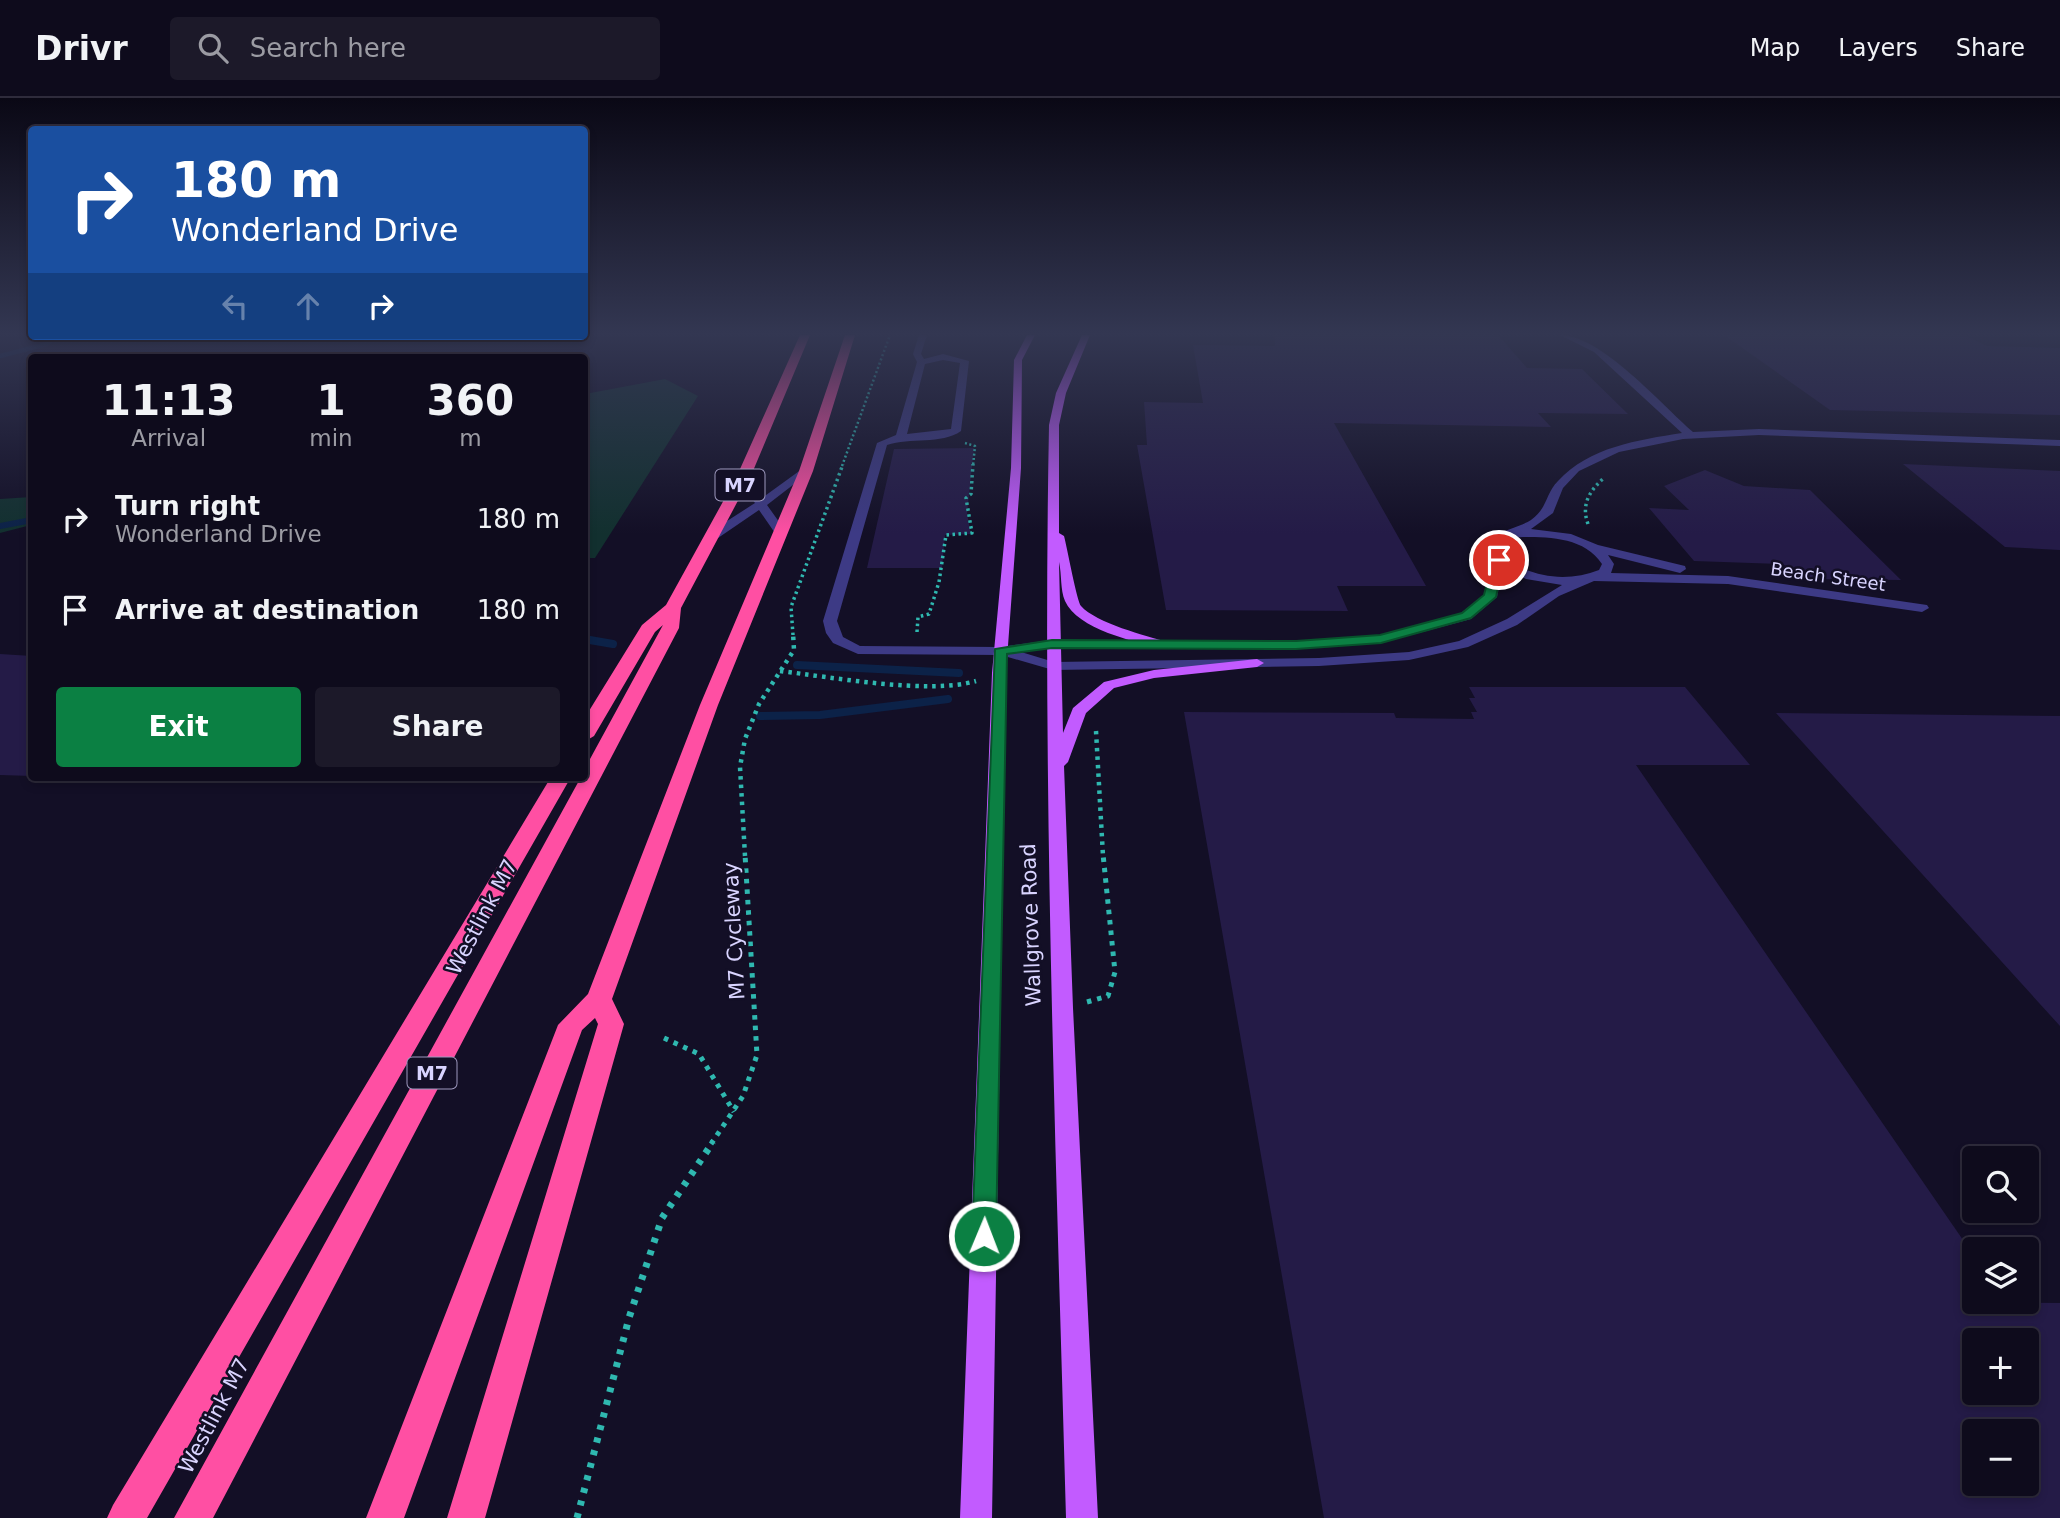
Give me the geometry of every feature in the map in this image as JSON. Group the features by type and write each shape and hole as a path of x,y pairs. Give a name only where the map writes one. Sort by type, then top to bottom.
{"highway":[{"name":"Westlink M7","path":"193,1518 671,628 673,608 743,478 776,401"},
{"name":"M7","path":"385,1518 571,1025 599,999 704,717 806,471 829,401"},
{"path":"588,729 648,629 673,608"},
{"path":"126,1518 559,781"},
{"path":"466,1518 611,1024 599,999"}],"main road":[{"name":"Wallgrove Road","path":"976,1518 1000,651 1016,468 1017,401"},
{"name":"Wallgrove Road","path":"1059,401 1054,425 1052,644 1062,1008 1082,1518"},
{"path":"1053,516 1067,568 1069,597 1076,609 1117,632 1163,645"},
{"path":"1056,772 1079,711 1109,685 1154,674 1257,663"}],"street":[{"path":"901,437 911,401"},
{"path":"960,401 956,431 941,437 901,437 882,443 830,621 831,633 836,640 858,650 1000,651 1052,644 1338,643 1381,639 1426,629 1466,616 1490,597 1499,560 1493,553 1493,545 1499,539 1533,524 1549,511 1552,497 1565,477 1590,460 1636,444 1690,435 1759,432 2060,443"},
{"path":"1653,401 1690,435"},
{"path":"714,535 761,505 806,471"},
{"path":"743,478 781,533"},
{"path":"1000,651 1053,666 1257,663 1409,656 1463,644 1512,622 1554,593 1605,572 1608,564 1605,556 1563,528 1549,511"},
{"name":"Beach Street","path":"1499,539 1523,533 1539,533 1728,580"},
{"name":"Beach Street","path":"1499,560 1510,568 1545,578 1676,577 1728,580 1922,608"}],"path":[{"name":"M7 Cycleway","path":"577,1518 629,1318 662,1218 744,1096 757,1055 740,767 754,714 794,650 791,607 866,401"},
{"path":"917,637 918,617 929,614 939,582 946,535 972,533 967,498 971,494 975,446 929,441 931,437"},
{"path":"1594,531 1587,522 1584,503 1606,476"},
{"path":"780,671 860,680 976,683"},
{"path":"1062,1008 1108,996 1115,972 1100,822 1096,722"},
{"path":"664,1038 699,1054 734,1112"}],"green space":[{"path":"588,401 695,401 595,558 588,558"},
{"path":"28,497 28,526 0,533 0,499"}],"building":[{"path":"1615,401 1628,414 1538,413 1551,427 1334,423 1426,586 1337,586 1348,611 1166,610 1137,445 1147,445 1144,402"},
{"path":"1818,401 2060,401 2060,415 1830,410"},
{"path":"974,448 967,514 971,534 945,535 942,568 867,568 894,449"},
{"path":"1903,464 2060,471 2060,550 2005,547"},
{"path":"1705,470 1744,486 1810,490 1901,580 1801,579 1783,564 1694,561 1649,508 1689,510 1664,486"},
{"path":"0,654 28,656 28,776 0,775"},
{"path":"1469,687 1685,687 1750,765 1636,765 1962,1239 1962,1314 2039,1314 2039,1303 2060,1303 2060,1518 1324,1518 1184,712 1394,713 1396,718 1474,719 1471,712 1477,712 1469,698 1475,698"},
{"path":"1776,713 2060,716 2060,1026"}],"waterway":[{"path":"0,526 28,521"},
{"path":"588,640 613,644"},
{"path":"797,665 959,673"},
{"path":"760,716 820,715 948,699"}],"route":[{"path":"984,1236 1000,651 1052,644 1296,645 1381,639 1426,629 1466,616 1490,597 1499,560"}]}
